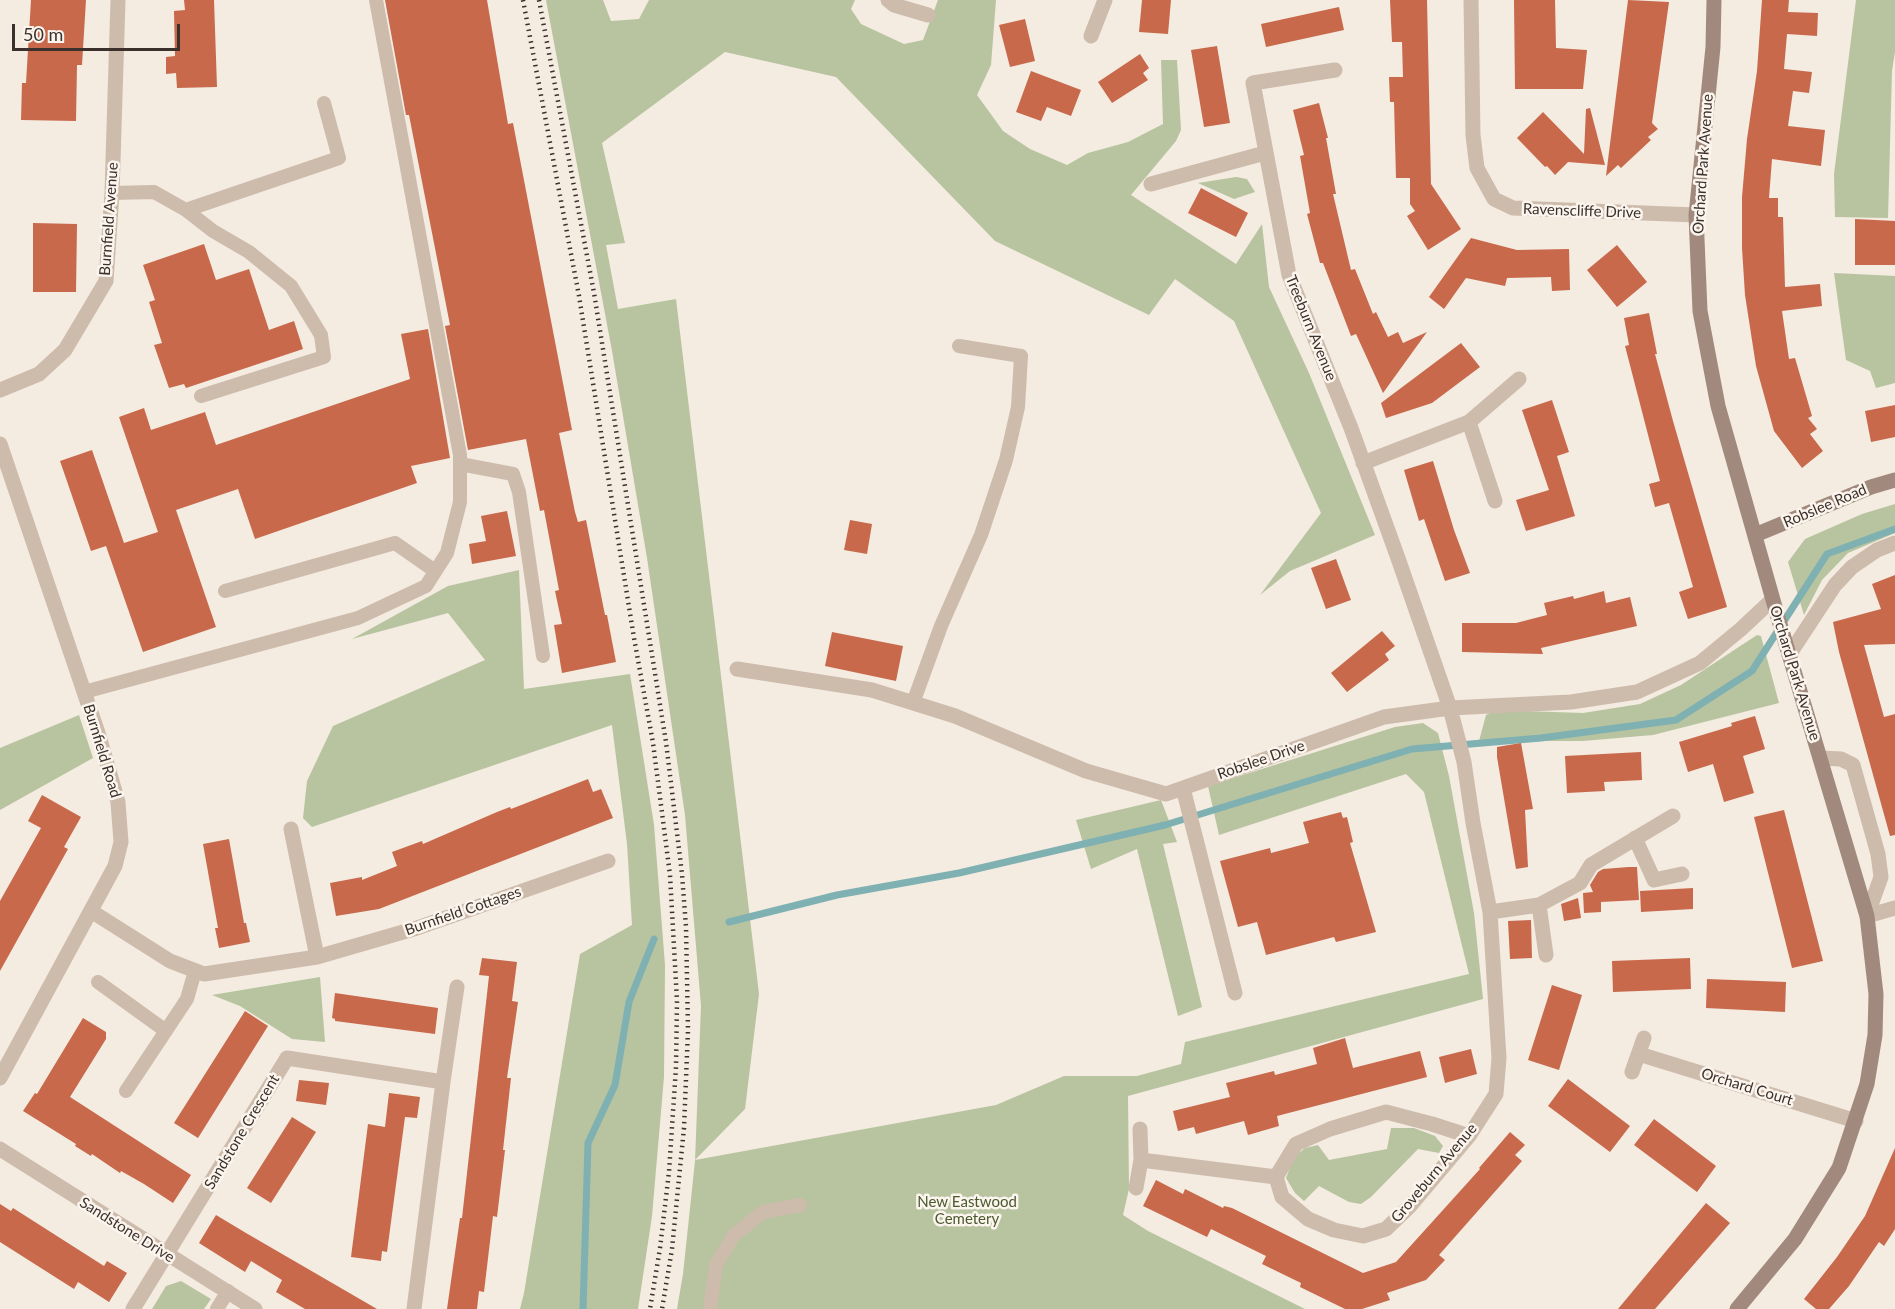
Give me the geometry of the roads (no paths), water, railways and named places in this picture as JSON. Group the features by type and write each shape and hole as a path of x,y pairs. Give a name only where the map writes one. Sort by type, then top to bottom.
{"street":[{"name":"Burnfield Avenue","path":"0,390 39,374 65,350 106,281 112,193 118,0"},
{"path":"888,0 894,5 928,15"},
{"path":"1090,36 1105,0"},
{"name":"Ravenscliffe Drive","path":"1471,0 1473,135 1477,168 1494,199 1513,208 1696,215"},
{"name":"Orchard Park Avenue","path":"1714,0 1713,47 1696,215 1700,311 1718,406 1774,607 1867,916 1876,994 1875,1035 1867,1084 1839,1168 1795,1239 1737,1309"},
{"name":"Treeburn Avenue","path":"1335,70 1253,83 1265,153 1289,275 1364,463 1450,708"},
{"path":"1151,184 1265,153"},
{"path":"1364,463 1469,422 1519,379"},
{"path":"1469,422 1495,501"},
{"name":"Burnfield Road","path":"0,444 84,692 118,802 120,842 115,866 0,1078"},
{"name":"Robslee Road","path":"1755,536 1871,487 1895,480"},
{"path":"1789,655 1835,585 1852,567 1877,550 1895,543"},
{"name":"Robslee Drive","path":"737,669 872,690 955,716 1086,771 1166,794 1384,717 1450,708 1571,702 1637,692 1700,663 1741,629 1774,607"},
{"name":"Groveburn Avenue","path":"1276,1177 1282,1197 1308,1220 1334,1230 1362,1236 1386,1229 1410,1206 1469,1136 1496,1094 1499,1058 1490,912 1464,762 1450,708"},
{"path":"1821,758 1841,759 1853,765 1878,854 1881,877 1867,916"},
{"path":"1183,788 1234,993"},
{"path":"1490,912 1539,905 1580,883 1591,865 1672,816"},
{"path":"291,829 317,957"},
{"path":"1635,838 1654,880 1682,874"},
{"name":"Burnfield Cottages","path":"91,912 148,949 170,961 204,974 317,957 417,928 608,861"},
{"path":"1539,905 1546,955"},
{"path":"1867,916 1895,908"},
{"path":"414,1309 457,987"},
{"path":"1632,1072 1644,1038"},
{"name":"Orchard Court","path":"1639,1053 1856,1121"},
{"name":"Sandstone Crescent","path":"133,1309 287,1058 443,1082"},
{"path":"1141,1160 1276,1177 1296,1144 1330,1129 1386,1112 1469,1136"},
{"path":"1136,1188 1141,1160 1140,1129"},
{"name":"Sandstone Drive","path":"0,1149 255,1309"}],"lane":[{"path":"84,692 358,618 426,586 447,552 460,502 458,443 376,0"},
{"path":"186,210 339,158 324,103"},
{"path":"112,193 153,192 186,210 213,231 249,252 291,286 321,335 324,357 201,396"},
{"path":"913,703 941,626 981,535 1006,460 1018,406 1021,356 959,346"},
{"path":"460,464 513,474 519,492 543,656"},
{"path":"225,591 395,543 435,571"},
{"path":"126,1091 187,999 195,971"},
{"path":"98,982 166,1031"},
{"path":"710,1309 716,1265 734,1235 763,1212 800,1205"},
{"path":"217,1309 228,1291"}],"waterway":[{"path":"729,922 837,895 959,873 1165,825 1412,749 1541,738 1676,720 1752,671 1827,554 1895,529"},
{"path":"583,1309 588,1143 615,1085 629,1002 654,939"}],"railway":[{"path":"523,0 579,296 653,743 670,875 677,1001 676,1067 669,1172 650,1309"},
{"path":"539,0 594,293 666,742 682,874 686,927 688,1030 684,1128 672,1249 662,1309"}],"park label":[{"name":"New Eastwood Cemetery","path":"967,1210"}]}
